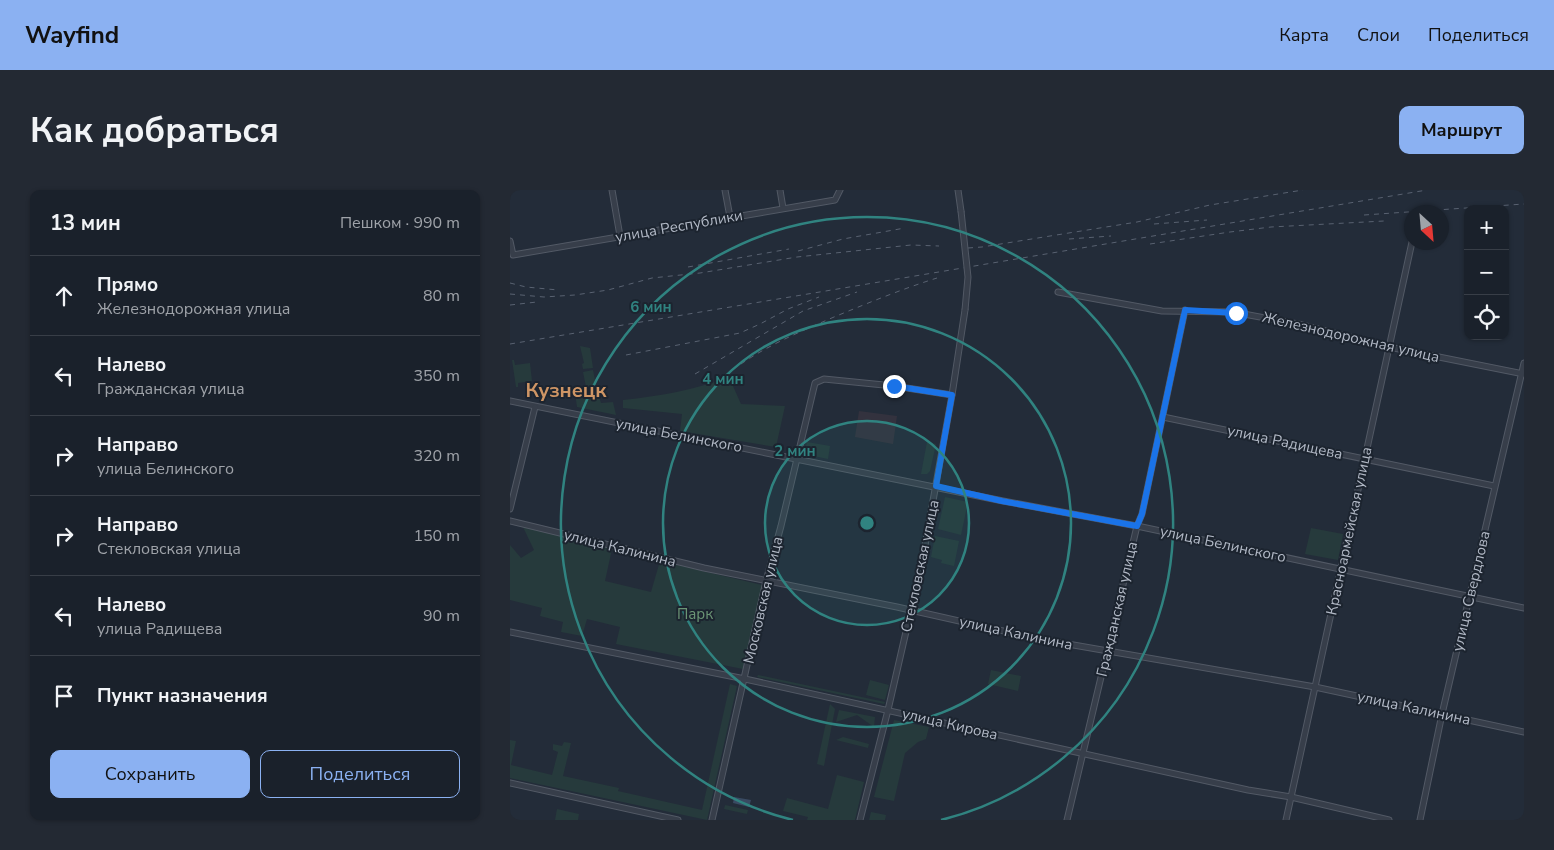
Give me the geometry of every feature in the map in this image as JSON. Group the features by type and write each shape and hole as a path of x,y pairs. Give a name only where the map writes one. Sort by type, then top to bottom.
{"street":[{"path":"612,190 620,236"},
{"path":"725,190 730,217"},
{"path":"780,190 783,208"},
{"name":"улица Республики","path":"510,241 512,255 835,200 840,190"},
{"name":"Стекловская улица","path":"860,820 911,610 936,486 966,310 968,277 958,190"},
{"name":"Красноармейская улица","path":"1286,820 1410,250"},
{"name":"Железнодорожная улица","path":"1058,292 1162,311 1233,312 1298,324 1389,347 1522,374"},
{"name":"Гражданская улица","path":"1067,820 1137,526 1142,514 1185,310"},
{"name":"улица Свердлова","path":"1420,820 1442,714 1524,363"},
{"name":"Московская улица","path":"712,820 766,581 814,385 817,380 824,379 894,386 952,395"},
{"name":"улица Белинского","path":"510,401 936,486 1002,501 1137,526 1524,608"},
{"path":"510,509 536,407"},
{"name":"улица Радищева","path":"1163,417 1494,486"},
{"name":"улица Калинина","path":"510,521 766,581 780,582 1039,639 1315,687 1524,732"},
{"name":"улица Кирова","path":"510,632 888,710 1389,820"},
{"path":"510,783 678,820"}],"shaded area":[{"path":"859,411 897,416 893,444 855,437"}],"green space":[{"path":"580,346 590,348 593,368 583,369 582,364 584,363"},
{"path":"512,360 514,360 515,365 530,363 532,381 518,383 518,387 516,387"},
{"path":"593,370 596,385 586,387 583,372"},
{"path":"729,377 741,404 785,406 776,447 680,431 682,414 623,408 623,400 677,392"},
{"path":"597,390 601,403 613,402 616,415 577,407 575,393"},
{"path":"807,442 830,446 828,459 804,454"},
{"path":"927,442 936,444 930,471 927,474 921,474"},
{"path":"945,497 968,502 961,535 938,529"},
{"name":"Парк","path":"523,527 612,549 605,581 651,592 660,561 762,585 743,669 616,644 620,627 587,619 582,636 561,632 563,622 540,616 542,608 510,600 510,545 521,558 534,550"},
{"path":"1311,528 1343,534 1338,560 1305,554"},
{"path":"935,536 959,541 954,566 941,563 942,560 931,557"},
{"path":"991,670 1021,676 1018,691 988,684"},
{"path":"758,675 885,702 884,704 757,677"},
{"path":"870,680 889,685 885,700 866,695"},
{"path":"730,684 737,686 707,820 510,778 510,740 516,741 511,765 552,775 558,752 553,750 553,744 562,746 564,742 571,743 563,776 619,788 618,791 702,810"},
{"path":"830,704 835,709 824,766 817,764"},
{"path":"839,710 875,717 874,727 857,715 836,722"},
{"path":"894,720 929,727 926,739 918,742 905,753 894,801 874,797"},
{"path":"843,737 869,744 868,748 836,740"},
{"path":"837,775 864,782 855,820 807,820 808,817 783,811 787,798 828,809"},
{"path":"725,805 748,810 747,814 724,809"},
{"path":"557,809 579,814 578,820 555,820"},
{"path":"871,812 886,815 885,820 869,820"}],"water":[{"path":"734,797 751,800 749,807 733,803"}],"railway":[{"path":"968,248 1137,222 1210,205 1303,190"},
{"path":"510,344 1427,190"},
{"path":"1364,215 1524,204"},
{"path":"1154,224 1207,220"},
{"path":"1150,244 1271,227 1384,221"},
{"path":"798,251 843,239 905,228"},
{"path":"1069,239 1111,236"},
{"path":"510,294 544,297 575,295 608,290 652,278 700,273 797,257 911,245 939,246"},
{"path":"688,267 789,249"},
{"path":"741,364 775,344 810,327 885,296 937,278"},
{"path":"510,283 526,287 558,290"},
{"path":"695,374 803,311 857,292"},
{"path":"626,355 740,333 788,309 819,297"},
{"path":"510,305 537,302"}],"district":[{"name":"Кузнецк","path":"566,390"}],"route":[{"path":"894,386 952,395 936,486 1002,501 1137,526 1142,514 1185,310 1236,313"}]}
